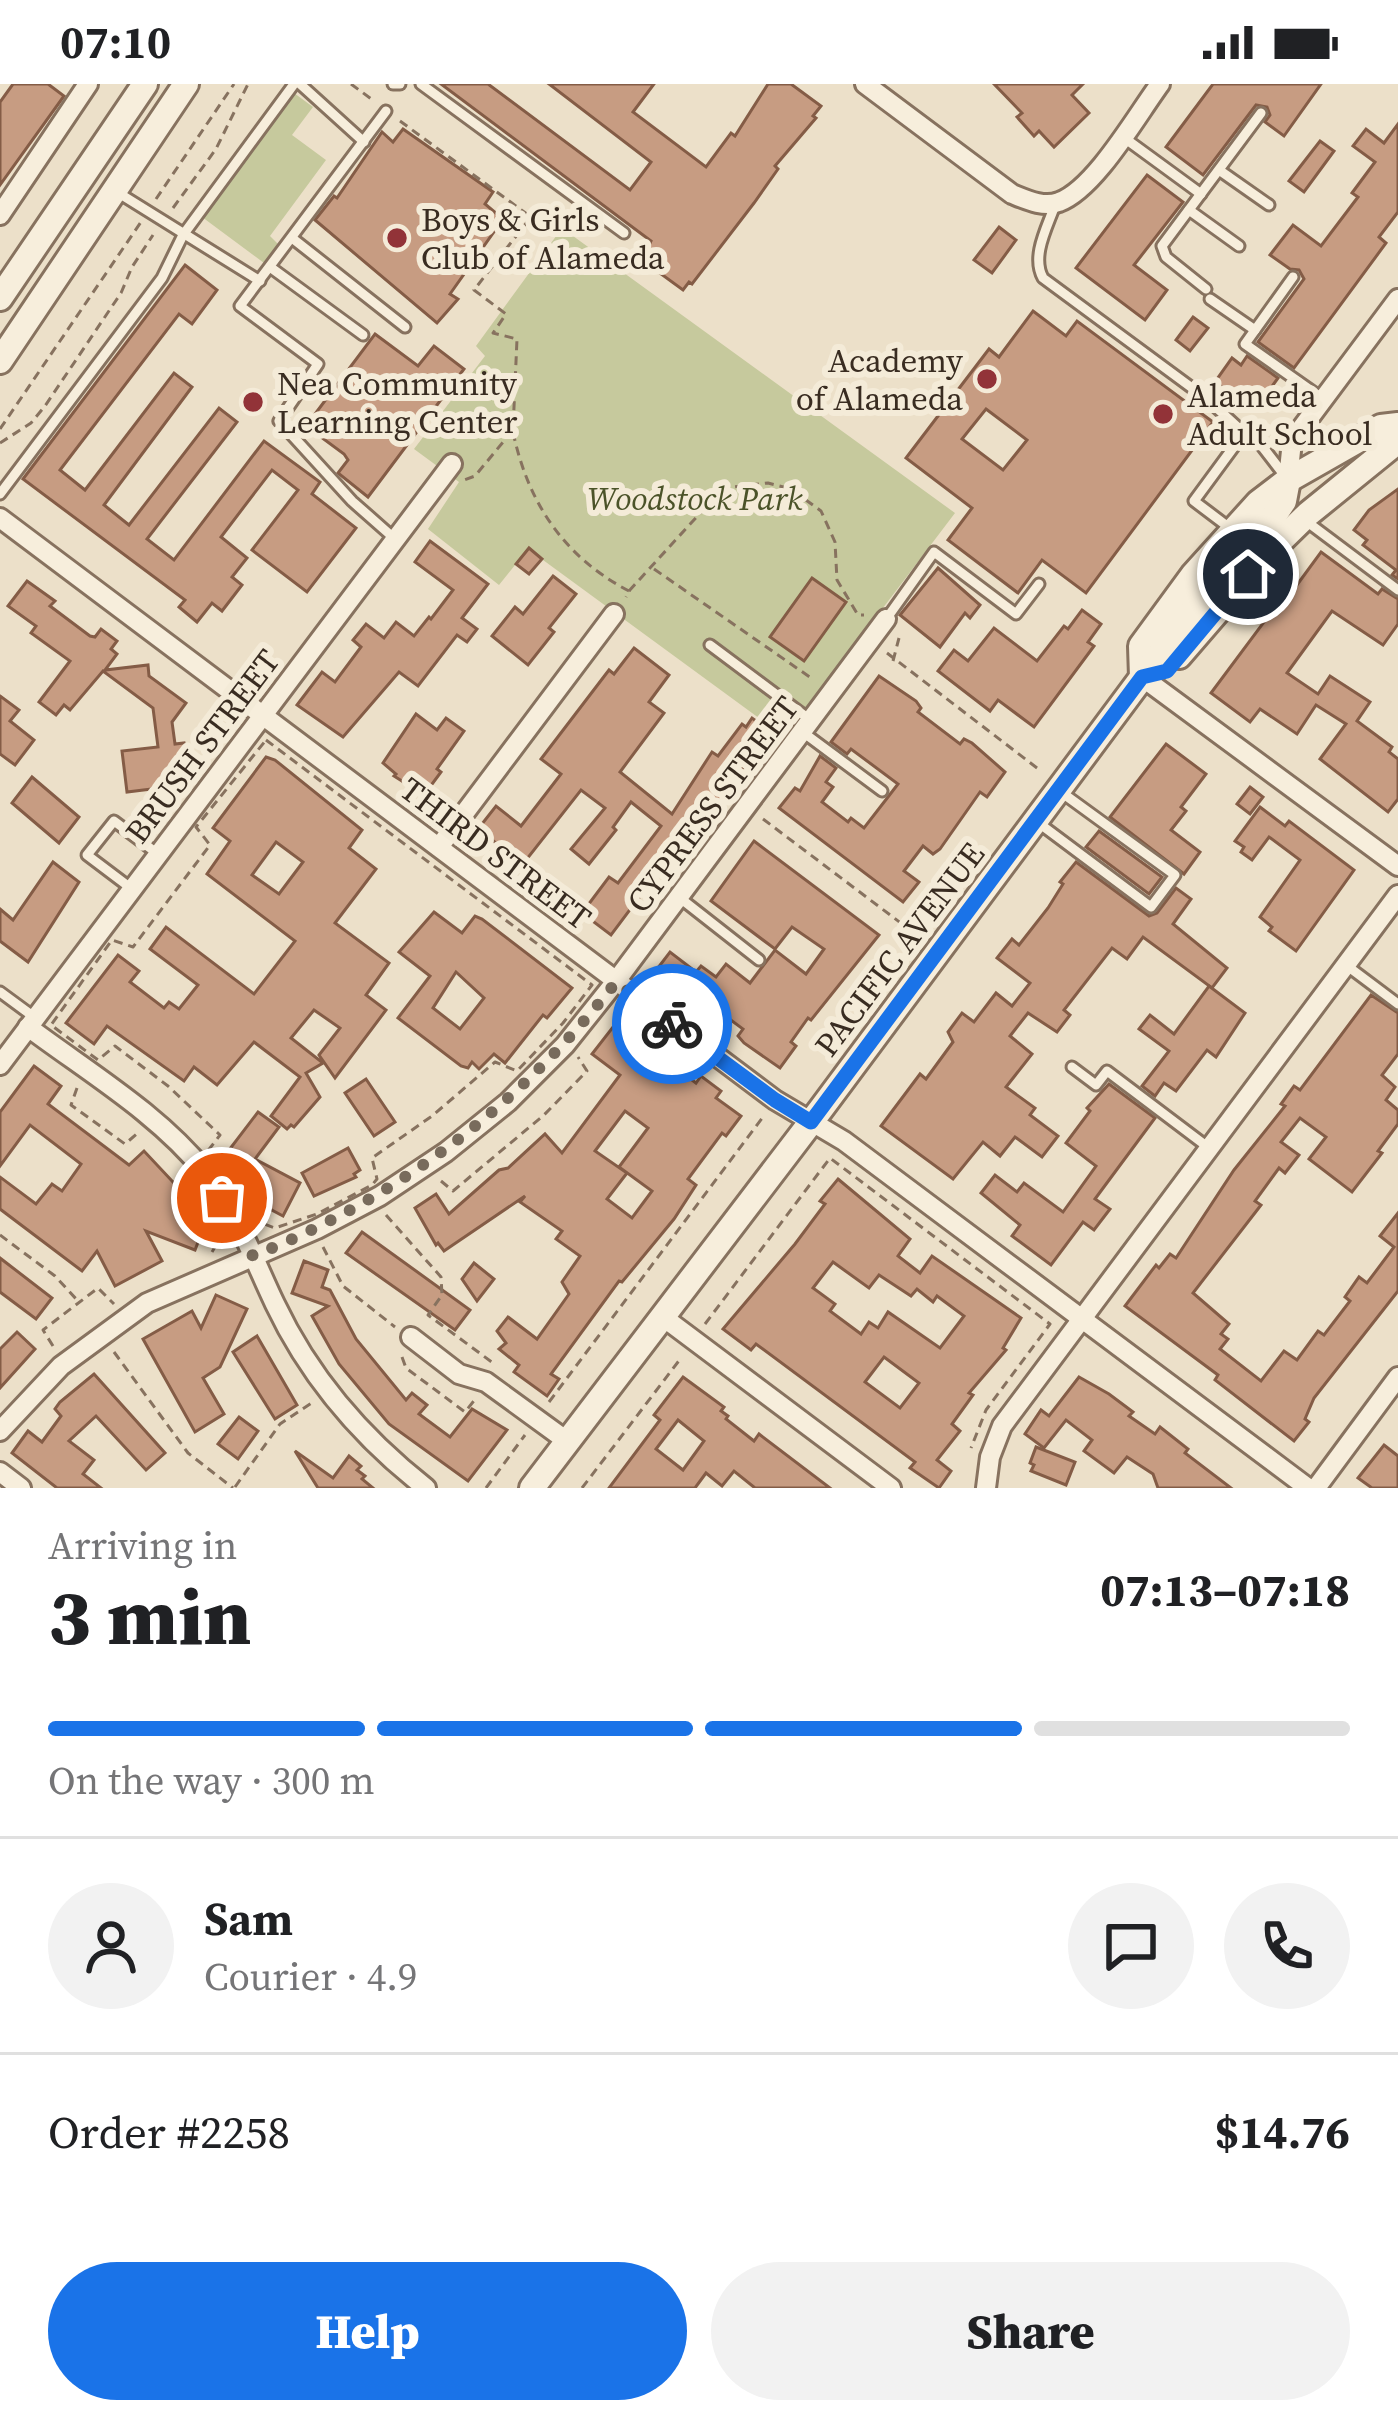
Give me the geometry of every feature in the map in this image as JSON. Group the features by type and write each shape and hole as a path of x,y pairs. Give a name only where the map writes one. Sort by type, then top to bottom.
{"street":[{"path":"0,215 88,84"},
{"path":"0,298 146,84"},
{"path":"0,361 186,84"},
{"path":"865,84 1012,194 1055,204 1077,192 1160,84"},
{"path":"1398,298 1292,441 1284,501 1142,677 1398,866"},
{"name":"PACIFIC AVENUE","path":"532,1488 1142,677 1141,646 1231,529 1288,480 1381,427 1398,425"},
{"name":"PACIFIC AVENUE","path":"1142,677 1167,671 1230,594 1305,517 1398,441"},
{"name":"BRUSH STREET","path":"3,1054 32,1022 452,464"},
{"name":"THIRD STREET","path":"0,518 775,1100 844,1141 1312,1488"},
{"path":"439,847 614,614"},
{"name":"CYPRESS STREET","path":"0,1431 47,1379 104,1331 147,1303 317,1229 380,1196 508,1102 565,1046 616,982 886,619"},
{"path":"986,1488 990,1456 1002,1426 1398,895"},
{"path":"32,1022 156,1123 208,1176 327,1392 365,1434 426,1488"},
{"path":"663,1317 891,1488"},
{"path":"404,1338 459,1374 486,1382 567,1441"},
{"path":"1312,1488 1398,1377"},
{"path":"0,1472 21,1488"}],"lane":[{"path":"0,494 162,278 183,236 297,84 364,142"},
{"path":"421,84 624,233"},
{"path":"386,111 240,306 318,364 279,421 352,501 395,539"},
{"path":"1255,330 1208,294 1162,246 1261,113"},
{"path":"1122,136 1201,194"},
{"path":"1219,170 1269,206"},
{"path":"114,191 260,280"},
{"path":"1055,204 1039,255 1037,268 1043,278 1207,399 1261,446 1288,480"},
{"path":"1189,210 1239,246"},
{"path":"292,238 405,328"},
{"path":"270,267 362,335"},
{"path":"1293,277 1245,344 1323,399"},
{"path":"1231,529 1194,501 1244,433"},
{"path":"1305,517 1398,590"},
{"path":"886,619 934,552 1016,614 1040,584"},
{"path":"710,645 882,791"},
{"path":"1036,821 1151,907 1175,875 1060,788"},
{"path":"131,889 87,855 114,820 158,854"},
{"path":"680,898 759,960"},
{"path":"1346,965 1398,1004"},
{"path":"0,992 32,1022"},
{"path":"1072,1067 1096,1085 1107,1071 1208,1148"}],"path":[{"path":"0,429 234,84"},
{"path":"0,443 31,423 45,406 122,293 132,267 215,149 248,84"},
{"path":"351,84 531,217 474,290 506,314 493,333 517,339 513,430 522,475 552,530 605,579 629,591"},
{"path":"433,490 475,476 513,430"},
{"path":"614,614 629,591 713,499 733,487 768,483 790,489 821,511 835,542 837,580 858,615 886,619 899,639 893,661"},
{"path":"653,568 833,694"},
{"path":"874,637 893,661 1060,788"},
{"path":"266,740 592,985 517,1071 495,1062 432,1116 372,1158 376,1179 372,1185 317,1214 275,1228 253,1220 207,1152 220,1135 206,1119 115,1046 98,1060 51,1024 112,940 133,946 210,844 196,827 266,740"},
{"path":"748,808 939,952"},
{"path":"437,1177 453,1191 544,1115 586,1071 576,1052"},
{"path":"78,1085 71,1105 106,1131 124,1144 140,1131 150,1138"},
{"path":"548,1403 764,1115"},
{"path":"703,1326 830,1158 1050,1324 986,1410 969,1460"},
{"path":"382,1212 441,1277 442,1295 428,1315 498,1366"},
{"path":"209,1256 223,1233 218,1221"},
{"path":"0,1234 55,1276 79,1302"},
{"path":"322,1244 343,1286 404,1338 406,1368 465,1412 479,1394"},
{"path":"55,1349 43,1330 79,1302 98,1288 114,1304 124,1298"},
{"path":"110,1345 188,1453 233,1488 280,1424 327,1392"},
{"path":"582,1488 683,1355"},
{"path":"486,1488 528,1431"}],"green space":[{"path":"294,93 313,107 292,135 326,160 270,236 278,244 264,263 202,217"},
{"name":"Woodstock Park","path":"562,228 955,513 785,737 528,549 499,585 428,529 459,482 414,449 485,356 476,346"}],"building":[{"path":"13,84 48,84 64,96 0,185 0,102"},
{"path":"441,84 488,84 630,190 651,162 549,84 654,84 633,112 706,167 731,133 735,136 768,84 791,84 821,106 775,166 778,169 754,203 683,290 642,260 651,241"},
{"path":"994,84 1083,84 1072,95 1089,113 1054,147 1039,131 1034,136 1017,117 1022,113"},
{"path":"1213,84 1321,84 1284,136 1265,122 1270,115 1267,107 1256,105 1203,175 1166,147"},
{"path":"1398,124 1398,212 1379,237 1386,243 1294,368 1258,342 1304,279 1299,270 1270,255 1293,225 1321,246 1358,197 1352,193 1375,162 1353,146 1366,129 1384,143"},
{"name":"Boys & Girls Club of Alameda","path":"403,129 493,192 485,204 503,219 450,294 458,299 437,323 315,220 337,198 382,132 393,142"},
{"path":"1320,141 1334,151 1304,192 1289,181"},
{"path":"1147,175 1183,202 1134,265 1167,290 1145,320 1076,268"},
{"path":"999,227 1016,240 992,273 974,260"},
{"path":"185,265 217,290 192,324 179,314 60,470 85,490 174,373 192,387 104,505 129,525 219,408 237,422 147,539 174,560 264,441 320,482 312,494 356,528 307,592 252,550 298,490 272,470 221,537 247,558 232,577 242,585 222,611 212,603 197,622 179,607 185,600 23,479"},
{"path":"1033,311 1066,336 1077,321 1213,422 1086,593 1042,560 1018,593 948,540 972,508 906,458 989,349 999,357","holes":["986,409 1027,440 1003,470 962,439"]},
{"path":"1193,317 1208,328 1190,351 1176,340"},
{"path":"375,334 418,366 434,346 464,369 368,497 338,473 348,460 344,454 306,426"},
{"path":"1247,356 1278,378 1255,410 1215,382 1232,358 1241,365"},
{"path":"1398,489 1398,579 1392,575 1396,570 1363,545 1367,540 1354,530 1369,510"},
{"path":"430,541 488,584 462,618 477,629 467,642 457,635 418,686 399,672 343,737 297,705 322,672 335,682 361,647 353,640 366,624 384,638 396,622 414,636 431,619 453,590 415,562"},
{"path":"529,548 542,559 529,574 516,564"},
{"path":"1321,552 1378,594 1382,589 1398,599 1398,624 1383,645 1332,611 1287,673 1318,694 1330,676 1370,702 1357,721 1392,747 1389,752 1398,759 1398,799 1388,812 1320,759 1346,724 1316,705 1297,734 1260,709 1250,722 1211,693"},
{"path":"938,568 980,605 970,618 965,613 940,647 900,615"},
{"path":"553,576 576,594 528,665 492,636 515,607 523,614"},
{"path":"812,578 846,602 804,661 770,637"},
{"path":"27,581 55,601 50,606 90,636 101,629 117,641 111,649 117,654 105,670 148,665 149,676 186,703 172,722 175,744 184,743 188,774 174,776 176,786 127,792 122,751 158,747 153,708 103,671 70,710 64,705 56,715 39,702 70,661 31,633 36,626 8,606"},
{"path":"1082,610 1101,624 1088,642 1094,646 1034,727 998,700 990,711 938,671 954,650 968,661 994,628 1037,661"},
{"path":"634,648 669,675 649,702 664,713 620,772 672,814 712,752 718,756 742,724 746,727 752,718 766,728 760,738 764,741 721,795 723,808 713,821 709,818 678,861 671,855 611,935 582,913 609,877 618,883 661,826 631,802 589,864 571,849 605,808 581,790 523,864 478,829 496,806 521,826 561,774 541,759 609,670 614,674"},
{"path":"879,676 916,701 921,708 918,712 960,744 964,739 972,743 1005,772 987,797 980,792 940,849 933,854 923,846 904,871 919,882 903,902 779,808 795,788 800,791 820,756 836,768 826,782 833,787 822,802 864,828 898,784 851,749 847,754 831,742"},
{"path":"0,696 19,710 10,721 34,740 15,765 0,754"},
{"path":"416,714 437,730 446,718 464,731 424,795 383,763"},
{"path":"1166,744 1206,774 1181,807 1186,811 1171,830 1200,852 1184,874 1110,817"},
{"path":"266,757 362,830 349,848 376,869 335,923 389,963 366,995 386,1010 335,1078 319,1055 340,1028 314,1010 291,1038 323,1063 306,1073 320,1097 287,1129 271,1116 300,1077 254,1042 217,1085 194,1067 184,1081 107,1026 94,1044 66,1023 118,955 139,971 130,982 164,1008 169,1002 179,1009 198,985 150,949 166,927 254,994 295,941 207,874 230,841 213,828","holes":["276,842 303,862 279,894 252,875"]},
{"path":"32,777 79,817 59,843 12,803"},
{"path":"1250,787 1263,797 1250,814 1237,804"},
{"path":"1260,807 1285,826 1289,821 1354,870 1296,951 1269,931 1272,927 1260,917 1300,860 1269,837 1252,860 1235,841"},
{"path":"1099,831 1162,877 1149,894 1086,847"},
{"path":"754,841 879,935 808,1018 780,1068 744,1043 738,1036 743,1029 701,998 696,1004 689,1001 654,973 670,952 696,972 701,966 716,977 726,964 750,983 775,950 806,974 824,949 792,927 775,949 711,901"},
{"path":"53,862 79,882 28,962 0,941 0,909 13,920"},
{"path":"1076,862 1149,916 1157,913 1176,888 1191,899 1173,924 1227,968 1212,988 1143,937 1127,959 1112,948 1064,1010 1070,1015 1057,1032 1028,1013 1010,1036 1032,1054 1006,1087 1035,1108 1030,1115 1058,1136 1042,1157 1015,1137 1000,1156 983,1142 953,1179 881,1126 920,1074 926,1079 953,1042 948,1032 962,1013 974,1022 996,993 1012,1006 1030,983 997,958 1012,939 1019,945"},
{"path":"434,912 462,933 475,916 572,988 547,1018 543,1015 505,1063 494,1054 479,1069 472,1062 468,1068 398,1018 430,976 399,952","holes":["456,972 484,998 460,1029 433,1008"]},
{"path":"1209,986 1245,1013 1216,1057 1207,1050 1176,1091 1164,1083 1155,1096 1142,1086 1169,1051 1139,1029 1150,1015 1174,1034"},
{"path":"1371,995 1398,1013 1398,1054 1382,1075 1395,1087 1386,1100 1398,1110 1398,1124 1378,1151 1382,1153 1352,1192 1309,1159 1326,1137 1300,1118 1281,1142 1299,1155 1285,1173 1279,1168 1255,1201 1261,1205 1193,1293 1229,1324 1221,1334 1228,1339 1220,1349 1261,1381 1284,1351 1297,1360 1318,1331 1324,1335 1350,1301 1345,1297 1359,1277 1367,1283 1394,1247 1380,1236 1398,1213 1398,1291 1314,1398 1305,1419 1309,1422 1294,1441 1215,1380 1218,1375 1125,1306 1156,1265 1159,1268 1170,1254 1176,1258 1234,1170 1285,1106 1281,1104 1294,1086 1300,1090"},
{"path":"613,1027 621,1033 625,1029 696,1083 701,1076 721,1091 716,1098 741,1116 688,1179 696,1185 674,1219 619,1281 551,1374 559,1379 547,1396 514,1372 519,1365 499,1349 506,1343 497,1331 508,1317 537,1339 569,1294 562,1282 580,1256 556,1239 562,1231 520,1202 525,1196 444,1251 415,1208 436,1194 449,1214 545,1134 562,1153 620,1075 592,1054","holes":["625,1111 648,1128 619,1167 652,1191 632,1218 607,1199 627,1173 595,1151"]},
{"path":"34,1066 61,1086 48,1104 129,1165 144,1151 188,1198 201,1204 197,1215 207,1219 195,1250 146,1231 162,1261 115,1286 97,1251 82,1271 0,1209 0,1177 36,1204 52,1184 62,1191 81,1164 30,1125 0,1166 0,1112"},
{"path":"366,1079 395,1122 374,1136 345,1093"},
{"path":"1109,1084 1155,1118 1095,1199 1110,1209 1094,1230 1083,1222 1051,1265 1012,1236 1020,1225 981,1193 995,1175 1017,1192 1024,1183 1063,1212 1096,1166 1066,1143 1090,1111 1087,1108"},
{"path":"258,1112 279,1127 255,1159 300,1183 283,1216 253,1200 263,1181 226,1154"},
{"path":"348,1148 360,1170 356,1177 314,1196 302,1173"},
{"path":"838,1179 910,1239 898,1256 920,1273 932,1256 1021,1318 1006,1350 969,1393 973,1395 952,1424 960,1431 937,1460 951,1471 939,1488 910,1468 915,1462 756,1344 751,1350 723,1329 795,1244 825,1204 820,1201","holes":["833,1262 869,1288 879,1275 911,1296 917,1289 933,1302 937,1296 964,1316 940,1348 888,1312 878,1328 869,1322 861,1334 830,1311 835,1304 813,1288","884,1357 919,1383 900,1408 865,1382"]},
{"path":"362,1232 470,1310 455,1330 346,1253"},
{"path":"0,1258 52,1298 36,1319 0,1292"},
{"path":"304,1261 328,1270 322,1287 330,1290 356,1339 406,1400 412,1393 427,1405 419,1414 450,1437 472,1409 507,1430 468,1481 389,1424 339,1364 312,1316 328,1306 292,1293"},
{"path":"474,1263 494,1279 477,1301 462,1279"},
{"path":"216,1295 247,1309 220,1367 203,1378 224,1414 195,1432 143,1339 192,1311 201,1328"},
{"path":"17,1332 35,1349 0,1388 0,1349"},
{"path":"257,1336 297,1405 275,1419 233,1352"},
{"path":"94,1374 165,1453 146,1470 96,1416 69,1441 94,1460 83,1474 101,1488 57,1488 12,1453 28,1431 42,1442 61,1416 55,1409 60,1402"},
{"path":"683,1377 724,1407 721,1411 726,1419 754,1441 759,1434 830,1488 755,1488 734,1471 722,1486 706,1473 695,1488 609,1488 660,1420 654,1415","holes":["678,1420 704,1441 683,1470 656,1449"]},
{"path":"1079,1377 1133,1412 1129,1416 1155,1434 1160,1427 1231,1488 1158,1488 1153,1474 1127,1457 1114,1473 1084,1451 1092,1440 1066,1420 1044,1448 1025,1434 1041,1410 1049,1416"},
{"path":"239,1417 258,1431 238,1459 218,1444"},
{"path":"1384,1445 1398,1456 1398,1488 1372,1488 1358,1478"},
{"path":"1036,1447 1075,1462 1066,1485 1031,1471"},
{"path":"295,1451 333,1478 349,1456 373,1488 318,1488"}],"way so far":[{"path":"222,1198 253,1256 380,1196 446,1151 508,1102 565,1046 616,982 672,1024"}],"place":[{"name":"Boys & Girls Club of Alameda","path":"397,238"},
{"name":"Academy of Alameda","path":"987,379"},
{"name":"Nea Community Learning Center","path":"253,402"},
{"name":"Alameda Adult School","path":"1163,414"}],"route":[{"path":"672,1024 811,1122 1142,677 1167,671 1248,574"}]}
